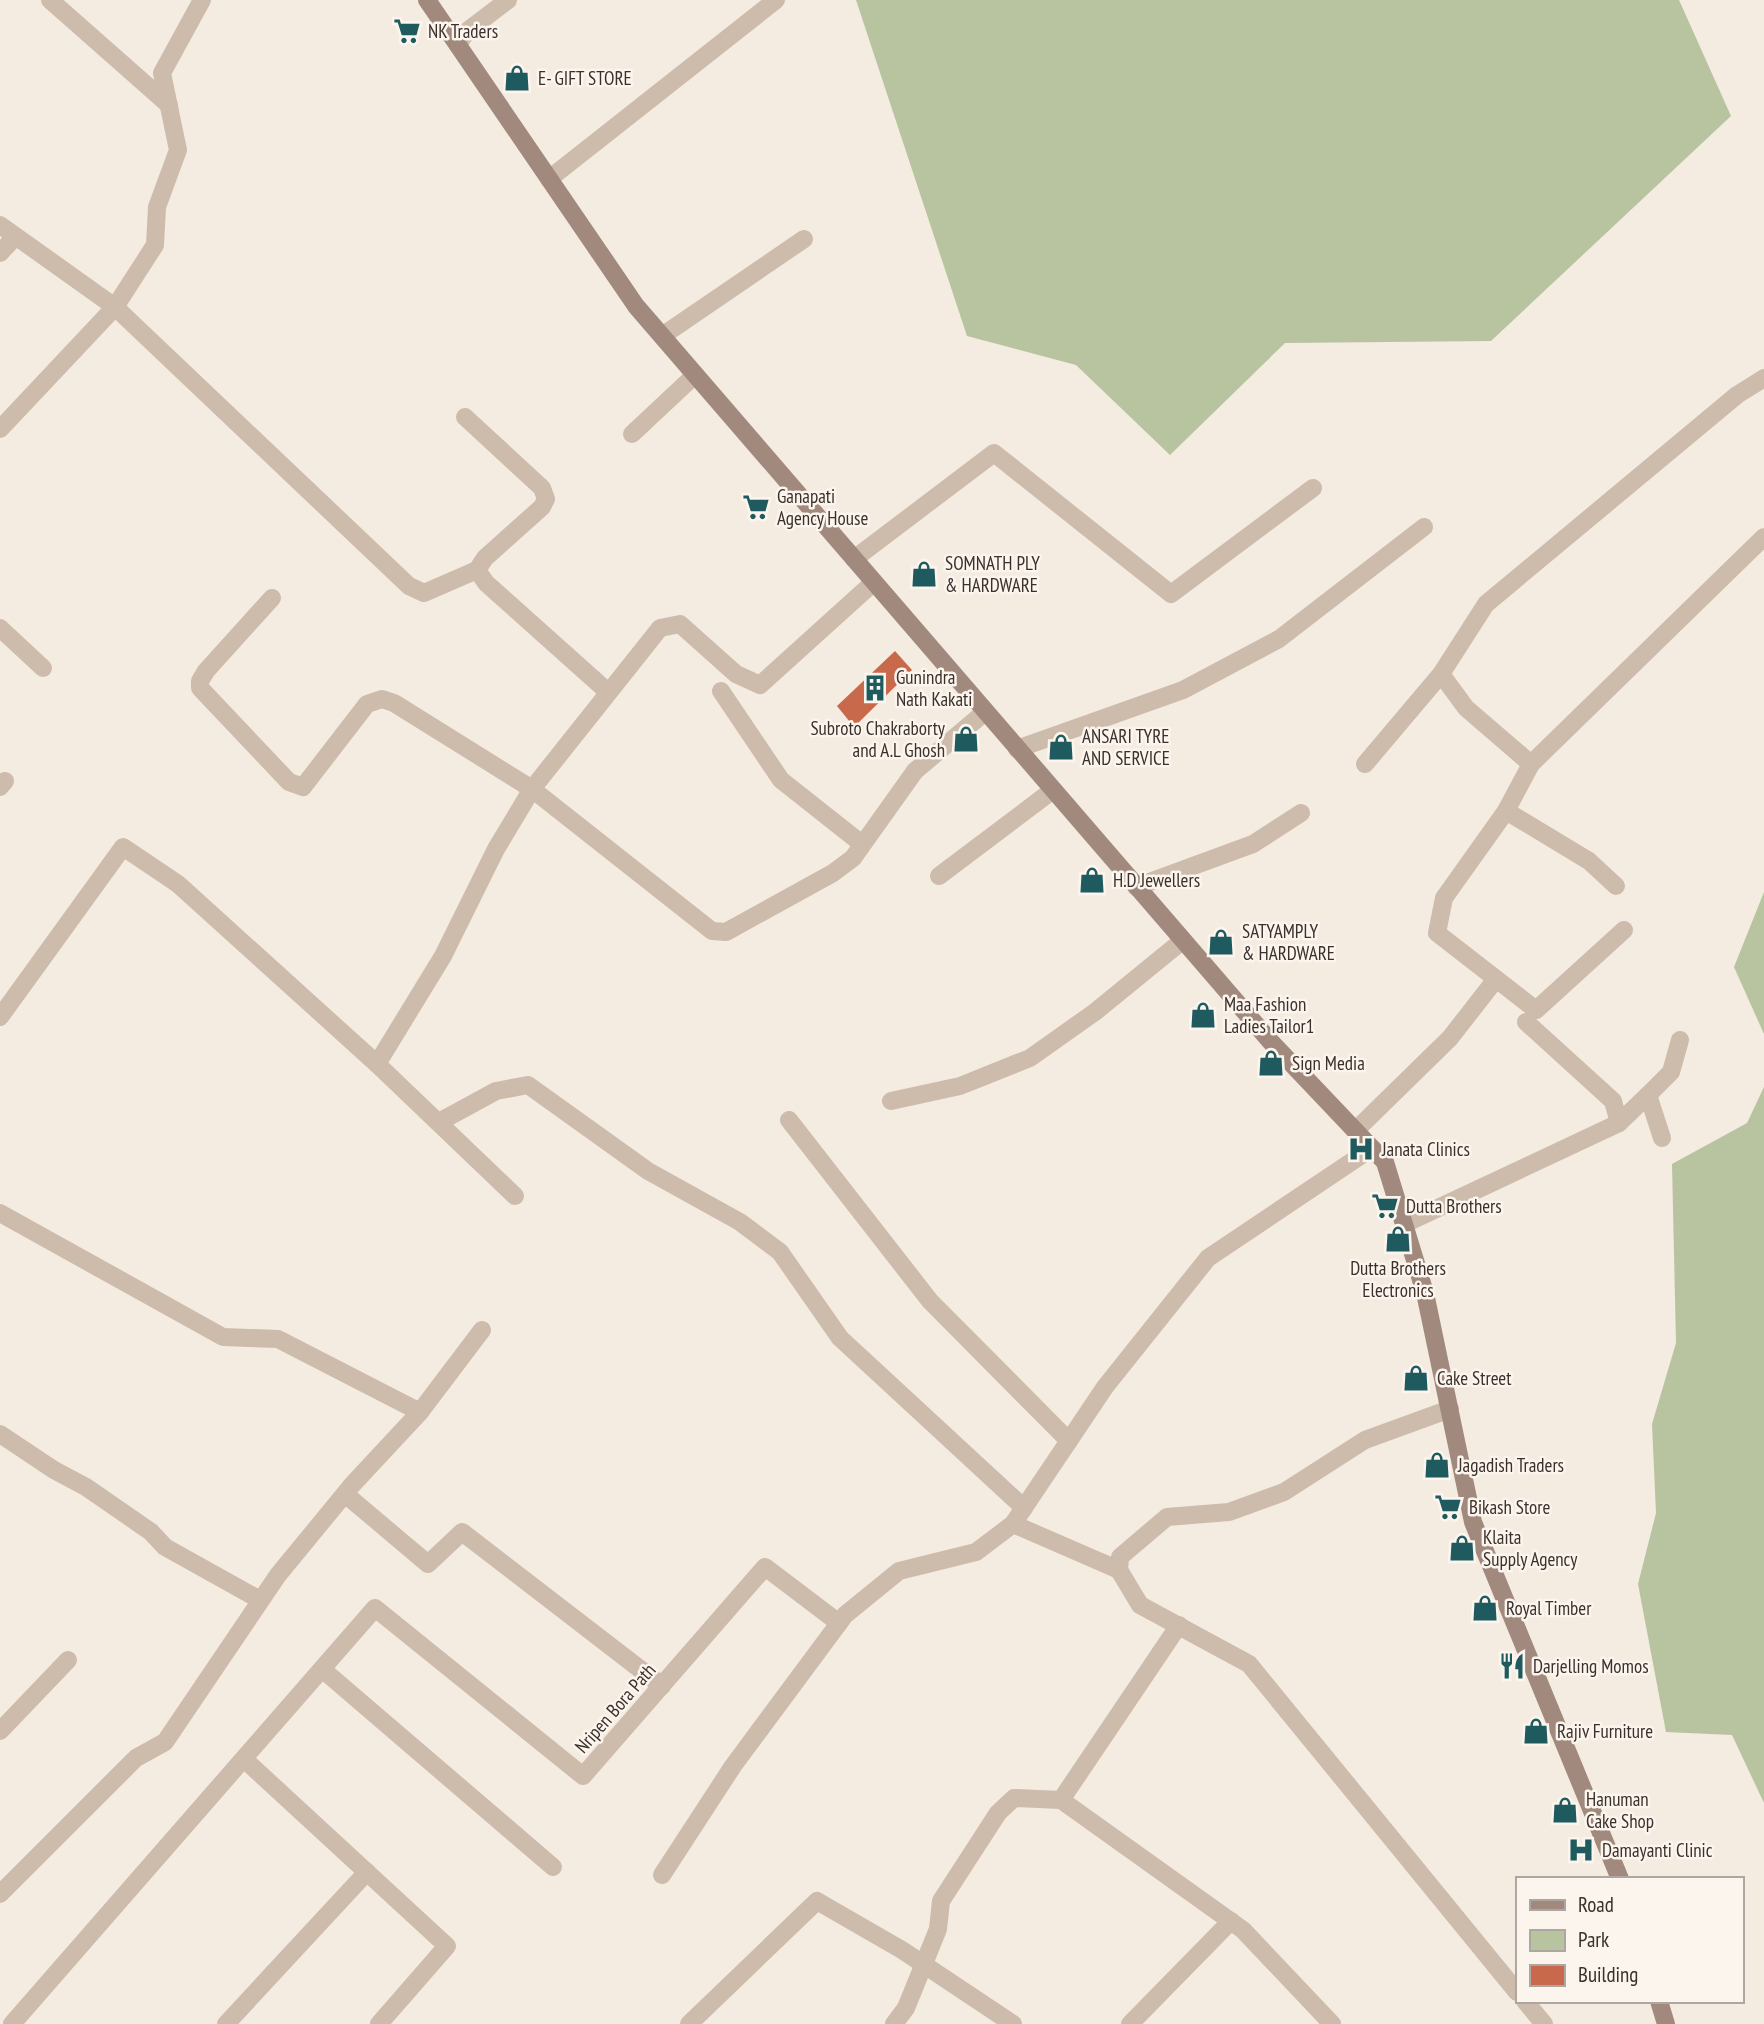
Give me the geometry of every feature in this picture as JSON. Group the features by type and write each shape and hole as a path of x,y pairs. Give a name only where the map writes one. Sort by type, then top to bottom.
{"main road":[{"path":"427,0 636,306 1182,941 1271,1042 1385,1163 1425,1293 1474,1522 1619,1877"},
{"path":"1660,2003 1665,2024"}],"street":[{"path":"50,0 169,105"},
{"path":"0,429 115,307 155,245 157,207 178,150 162,73 202,0"},
{"path":"458,45 466,32 509,0"},
{"path":"549,178 776,0"},
{"path":"0,225 14,238 115,307 409,586 424,593 477,570 485,558 542,508 546,499 542,488 465,417"},
{"path":"0,253 14,238"},
{"path":"662,337 804,239"},
{"path":"632,434 695,375"},
{"path":"1365,764 1441,674 1486,604 1737,395 1764,378"},
{"path":"854,559 993,453 1171,594 1313,488"},
{"path":"1017,748 1183,690 1279,639 1424,527"},
{"path":"1624,930 1536,1010 1437,933 1444,898 1506,811 1531,764 1764,537"},
{"path":"477,570 486,583 608,692"},
{"path":"377,1064 443,956 496,849 532,789 660,628 680,624 736,674 760,685 874,582"},
{"path":"272,598 206,671 200,681 200,688 289,782 303,787 367,704 382,699 394,703 532,789 712,931 726,932 833,873 853,858 915,771 985,712"},
{"path":"0,628 43,667"},
{"path":"1441,674 1466,708 1531,764"},
{"path":"721,691 781,780 862,844"},
{"path":"939,876 1053,790"},
{"path":"1506,811 1588,860 1616,886"},
{"path":"1136,887 1253,844 1301,813"},
{"path":"0,1017 123,847 178,884 377,1064 515,1196"},
{"path":"891,1101 960,1086 1030,1058 1095,1012 1182,941"},
{"path":"1355,1131 1450,1038 1496,979"},
{"path":"1525,1022 1613,1101 1619,1123"},
{"path":"1404,1224 1619,1123 1671,1072 1680,1040"},
{"path":"439,1122 496,1091 528,1085 648,1171 740,1223 780,1252 839,1338 1024,1508"},
{"path":"1648,1095 1662,1138"},
{"path":"789,1120 930,1301 1069,1441"},
{"path":"662,1875 733,1766 839,1623 899,1571 976,1552 1013,1524 1105,1387 1208,1258 1372,1149"},
{"path":"0,1213 223,1337 278,1339 420,1412"},
{"path":"0,1894 136,1758 165,1742 260,1600 345,1494 420,1412 482,1330"},
{"path":"1450,1409 1365,1440 1284,1492 1229,1512 1167,1517 1120,1557 1119,1570 1140,1605 1249,1664 1516,1991"},
{"path":"0,1434 152,1532 165,1547 260,1600"},
{"path":"345,1494 428,1564 462,1532 662,1686"},
{"path":"1013,1524 1119,1570"},
{"name":"Nripen Bora Path","path":"323,1669 375,1608 583,1776 765,1567 839,1623"},
{"path":"1061,1800 1180,1625"},
{"path":"0,1731 68,1660"},
{"path":"12,2024 323,1669 553,1867"},
{"path":"245,1759 447,1946 379,2024"},
{"path":"894,2024 906,2008 938,1929 941,1901 998,1813 1014,1798 1061,1800 1231,1921 1332,2024"},
{"path":"226,2024 367,1872"},
{"path":"690,2024 817,1901 924,1965 1013,2024"},
{"path":"1130,2024 1231,1921"},
{"path":"1527,2003 1544,2024"}],"green space":[{"path":"856,0 1679,0 1731,116 1491,341 1285,343 1170,455 1076,365 967,336"},
{"path":"1764,892 1764,1034 1734,967"},
{"path":"1764,1087 1764,1803 1732,1735 1666,1732 1638,1584 1656,1513 1652,1424 1676,1343 1672,1164 1747,1123"}],"building":[{"name":"Gunindra Nath Kakati","path":"895,651 912,670 854,727 837,706"}],"place":[{"name":"NK Traders","path":"407,31"},
{"name":"E- GIFT STORE","path":"517,78"},
{"name":"Ganapati Agency House","path":"756,507"},
{"name":"SOMNATH PLY & HARDWARE","path":"924,574"},
{"name":"Gunindra Nath Kakati","path":"875,688"},
{"name":"Subroto Chakraborty and A.L Ghosh","path":"966,739"},
{"name":"ANSARI TYRE AND SERVICE","path":"1061,747"},
{"name":"H.D Jewellers","path":"1092,880"},
{"name":"SATYAMPLY & HARDWARE","path":"1221,942"},
{"name":"Maa Fashion Ladies Tailor1","path":"1203,1015"},
{"name":"Sign Media","path":"1271,1063"},
{"name":"Janata Clinics","path":"1361,1149"},
{"name":"Dutta Brothers","path":"1385,1206"},
{"name":"Dutta Brothers Electronics","path":"1398,1239"},
{"name":"Cake Street","path":"1416,1378"},
{"name":"Jagadish Traders","path":"1437,1465"},
{"name":"Bikash Store","path":"1448,1507"},
{"name":"Klaita Supply Agency","path":"1462,1548"},
{"name":"Royal Timber","path":"1485,1608"},
{"name":"Darjelling Momos","path":"1512,1666"},
{"name":"Rajiv Furniture","path":"1536,1731"},
{"name":"Hanuman Cake Shop","path":"1565,1810"},
{"name":"Damayanti Clinic","path":"1581,1850"}]}
